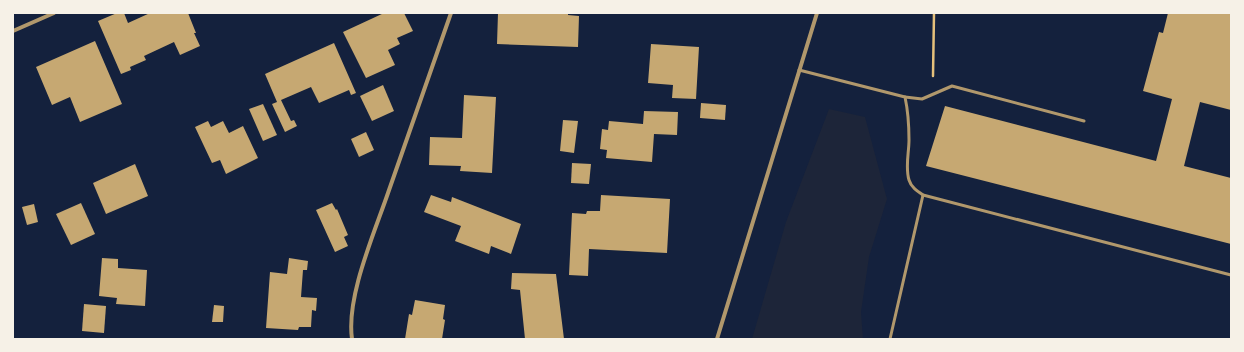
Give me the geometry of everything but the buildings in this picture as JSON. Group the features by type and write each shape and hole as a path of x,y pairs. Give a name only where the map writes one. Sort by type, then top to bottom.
{"street":[{"path":"13,31 54,13"},
{"path":"352,339 351,330 355,292 451,13"},
{"path":"717,339 817,13"}],"lane":[{"path":"799,70 905,97 922,99 952,86 1084,121"},
{"path":"905,97 909,115 907,172 909,181 915,190 923,195 1231,275"},
{"path":"890,339 923,195"}],"path":[{"path":"932,95 934,13"}],"shaded area":[{"path":"829,109 865,117 887,199 869,257 861,312 863,339 752,339 786,222"}]}
